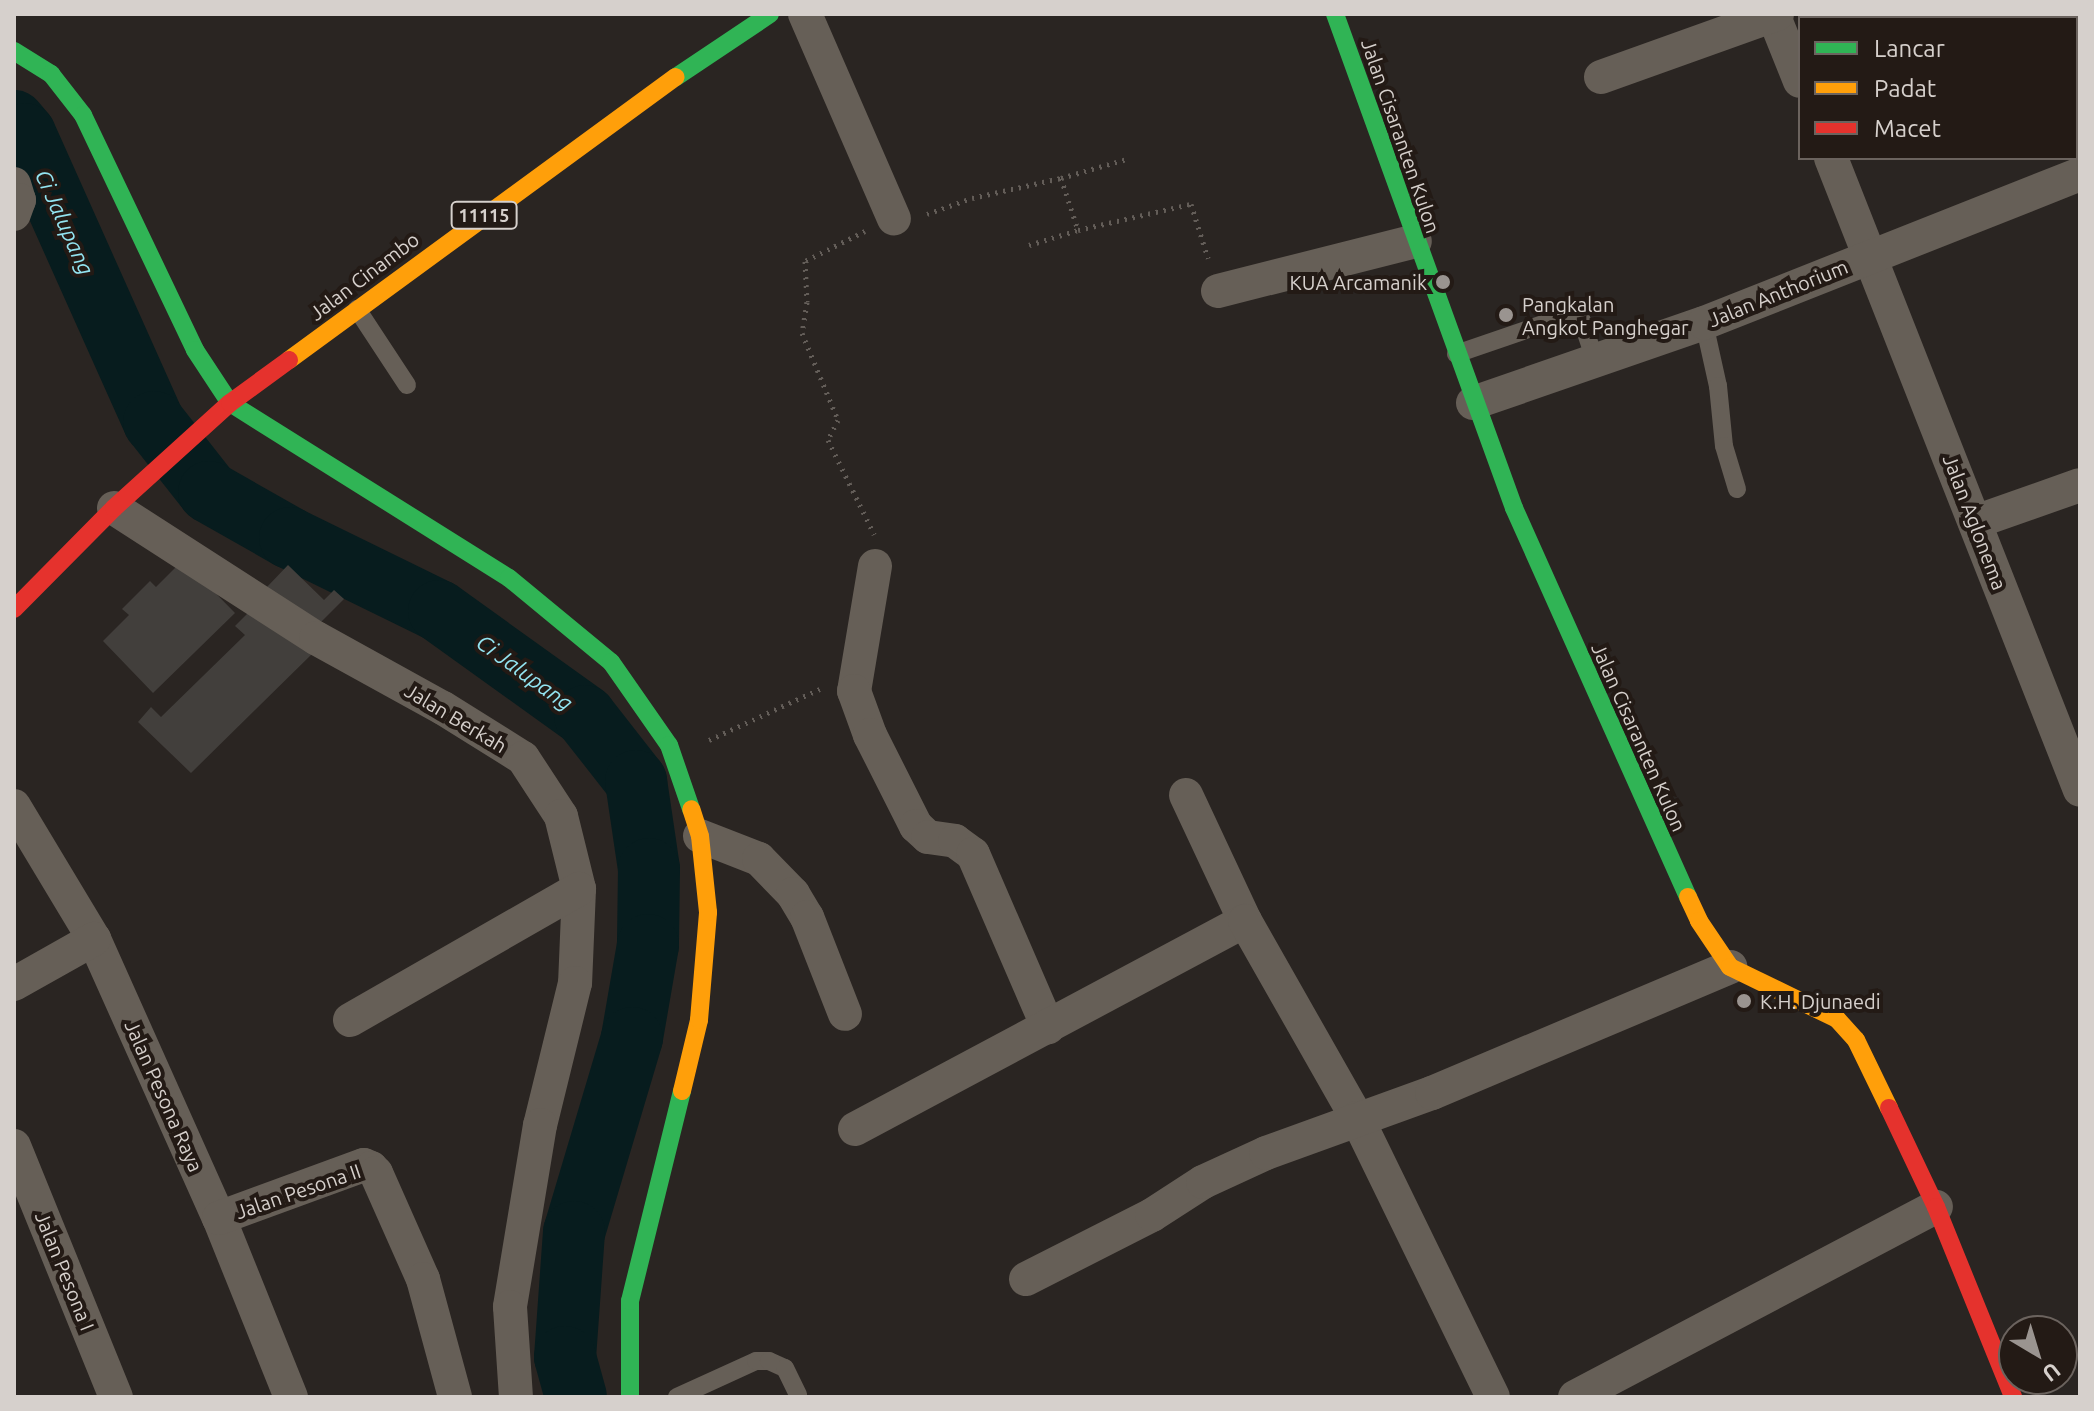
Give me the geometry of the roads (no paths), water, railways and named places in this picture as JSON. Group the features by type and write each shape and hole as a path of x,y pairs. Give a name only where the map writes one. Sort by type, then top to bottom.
{"main road":[{"name":"Jalan Cinambo","path":"14,609 125,499 230,403 665,84 770,14"},
{"name":"Jalan Cisaranten Kulon","path":"1335,14 1473,403 1555,605 1699,921 1730,967"},
{"path":"14,51 51,74 83,115 195,350 230,403 509,578 611,662 669,745 700,836 708,912 699,1020 630,1301 630,1397"},
{"path":"1730,967 1837,1019 1856,1040 1936,1207 2013,1397"}],"street":[{"path":"805,14 894,219"},
{"path":"1601,77 1774,14 1798,76"},
{"name":"Jalan Aglonema","path":"1832,160 2080,790"},
{"name":"Jalan Anthorium","path":"1473,403 1704,323 2080,174"},
{"path":"14,184 19,200 14,214"},
{"path":"1218,291 1415,241"},
{"path":"1975,522 2080,485"},
{"name":"Jalan Berkah","path":"125,499 316,638 443,708 523,758 561,816 579,889 575,983 540,1125 510,1307 516,1397"},
{"path":"876,556 854,691 901,802 916,826 928,837 955,841 973,854 1048,1027"},
{"path":"1186,795 1245,921 1357,1118 1493,1397"},
{"name":"Jalan Pesona Raya","path":"14,806 94,939 219,1218 291,1397"},
{"path":"700,836 759,859 793,894 807,917 845,1014"},
{"path":"350,1020 579,889"},
{"path":"855,1129 1245,921"},
{"path":"14,984 94,939"},
{"path":"1026,1279 1152,1215 1203,1182 1357,1118 1432,1093 1730,967"},
{"name":"Jalan Pesona I","path":"14,1146 116,1397"},
{"name":"Jalan Pesona II","path":"219,1218 364,1165 371,1168 376,1173 423,1279 455,1397"},
{"path":"1575,1397 1936,1207"}],"lane":[{"path":"357,309 407,385"},
{"path":"1455,354 1572,314 1581,318 1595,360"},
{"path":"1704,323 1718,386 1724,446 1737,489"},
{"path":"677,1397 756,1361 769,1361 785,1368 798,1395"}],"waterway":[{"name":"Ci Jalupang","path":"14,121 25,134 154,422 209,492 290,538 439,611 585,716 636,781 649,869 648,945 632,1038 574,1232 565,1357 576,1397"}],"place":[{"name":"KUA Arcamanik","path":"1443,282"},
{"name":"Pangkalan Angkot Panghegar","path":"1506,315"},
{"name":"K.H. Djunaedi","path":"1744,1001"}]}
